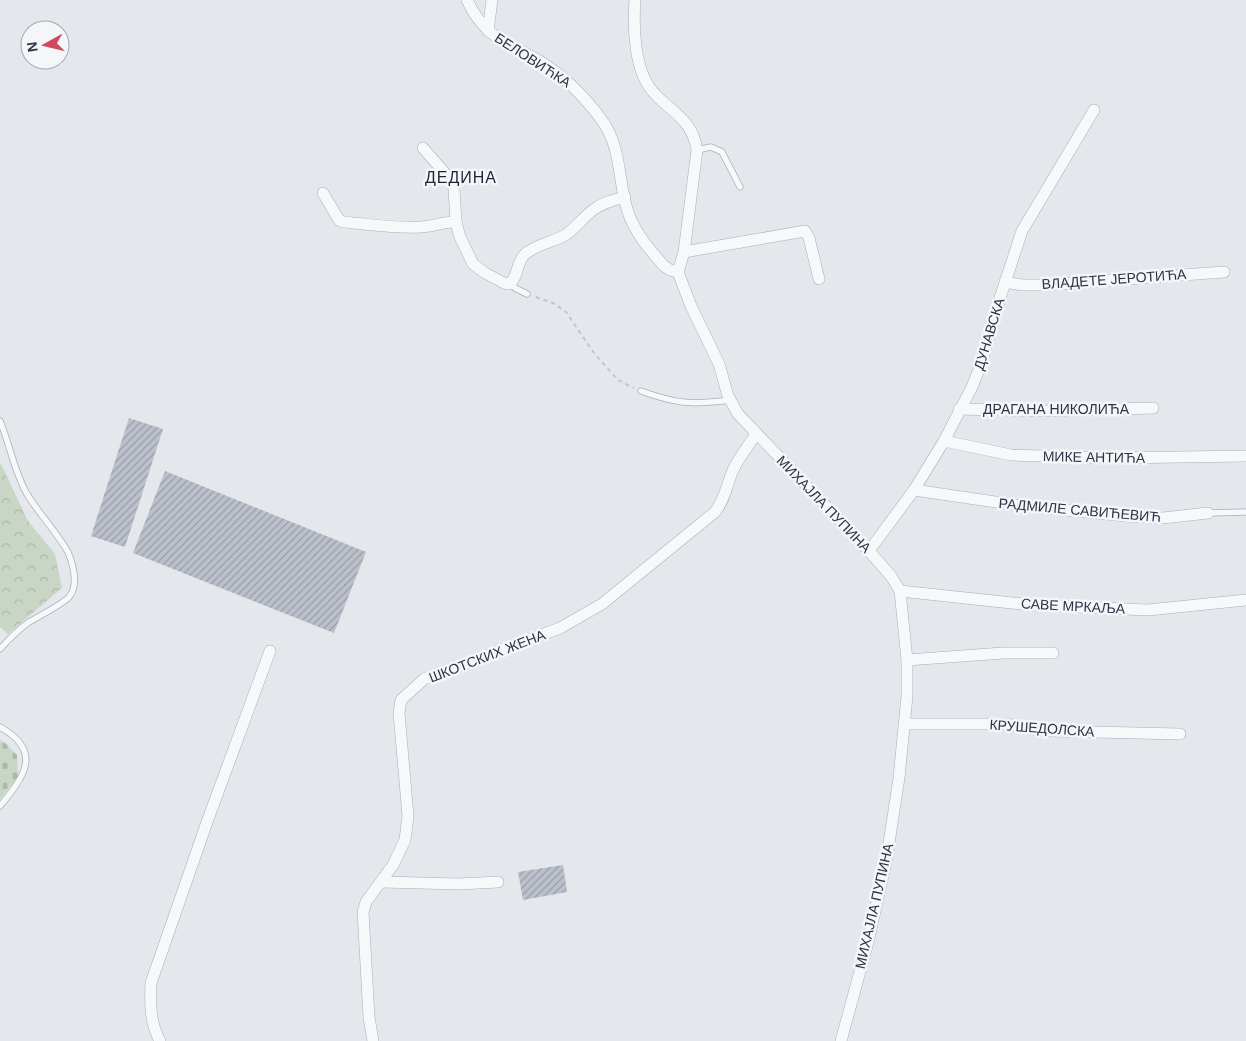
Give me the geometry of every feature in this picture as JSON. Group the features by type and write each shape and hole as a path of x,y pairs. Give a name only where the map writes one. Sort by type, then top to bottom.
{"street":[{"name":"БЕЛОВИЋКА","path":"468,0 476,16 488,31 562,76 577,89 603,121 616,147 627,210 637,232 664,266 678,272"},
{"path":"488,31 492,0"},
{"path":"635,0 634,33 642,74 654,94 685,121 692,130 697,150 684,252 678,272"},
{"name":"ДУНАВСКА","path":"870,551 914,490 944,441 972,387 982,364 1005,282 1022,231 1094,110"},
{"path":"423,148 450,180 455,199 456,222 464,247 473,264 485,274 507,284 511,282 524,254 567,234 593,210 625,197"},
{"path":"323,193 336,216 343,222 409,228 456,222"},
{"path":"684,252 805,231 809,238 818,279"},
{"name":"МИХАЈЛА ПУПИНА","path":"678,272 691,306 719,364 730,400 738,414 870,551 891,576 900,591 907,660 907,696 899,778 886,862 868,942 842,1041"},
{"name":"ВЛАДЕТЕ ЈЕРОТИЋА","path":"1005,282 1022,285 1044,285 1224,272"},
{"name":"ДРАГАНА НИКОЛИЋА","path":"959,409 1043,411 1153,408"},
{"name":"ШКОТСКИХ ЖЕНА","path":"373,1041 369,1017 363,912 366,902 393,866 405,840 408,816 399,713 401,700 424,679 560,628 602,604 715,512 724,501 726,488 734,468 756,434"},
{"name":"МИКЕ АНТИЋА","path":"944,441 1011,455 1116,458 1246,456"},
{"name":"РАДМИЛЕ САВИЋЕВИЋ","path":"914,490 1023,506 1127,516 1163,518 1208,513"},
{"name":"САВЕ МРКАЉА","path":"900,591 1031,605 1148,610 1246,600"},
{"path":"160,1041 155,1032 150,1005 151,983 207,822 270,651"},
{"path":"907,660 1003,653 1052,653"},
{"name":"КРУШЕДОЛСКА","path":"904,724 1006,724 1052,731 1180,734"},
{"path":"382,882 459,884 498,882"}],"lane":[{"path":"697,150 711,147 722,152 740,187"},
{"path":"511,282 516,288 527,294"},
{"path":"641,391 682,403 701,404 730,400"},
{"path":"0,421 13,465 27,494 68,552 74,578 72,591 68,598 13,634 0,648"},
{"name":"РАДМИЛЕ САВИЋЕВИЋ","path":"1208,513 1246,512"},
{"path":"0,726 18,738 26,756 22,776 15,789 0,806"}],"path":[{"path":"527,294 553,303 566,312 586,344 615,376 641,391"}],"green space":[{"path":"0,462 28,521 55,554 62,588 8,634 0,627"},
{"path":"0,740 17,755 18,777 0,799"}],"building":[{"path":"129,418 163,429 125,547 91,536"},
{"path":"165,471 366,552 334,633 133,553"},
{"path":"563,865 567,892 523,900 518,872"}],"district":[{"name":"ДЕДИНА","path":"461,177"}]}
